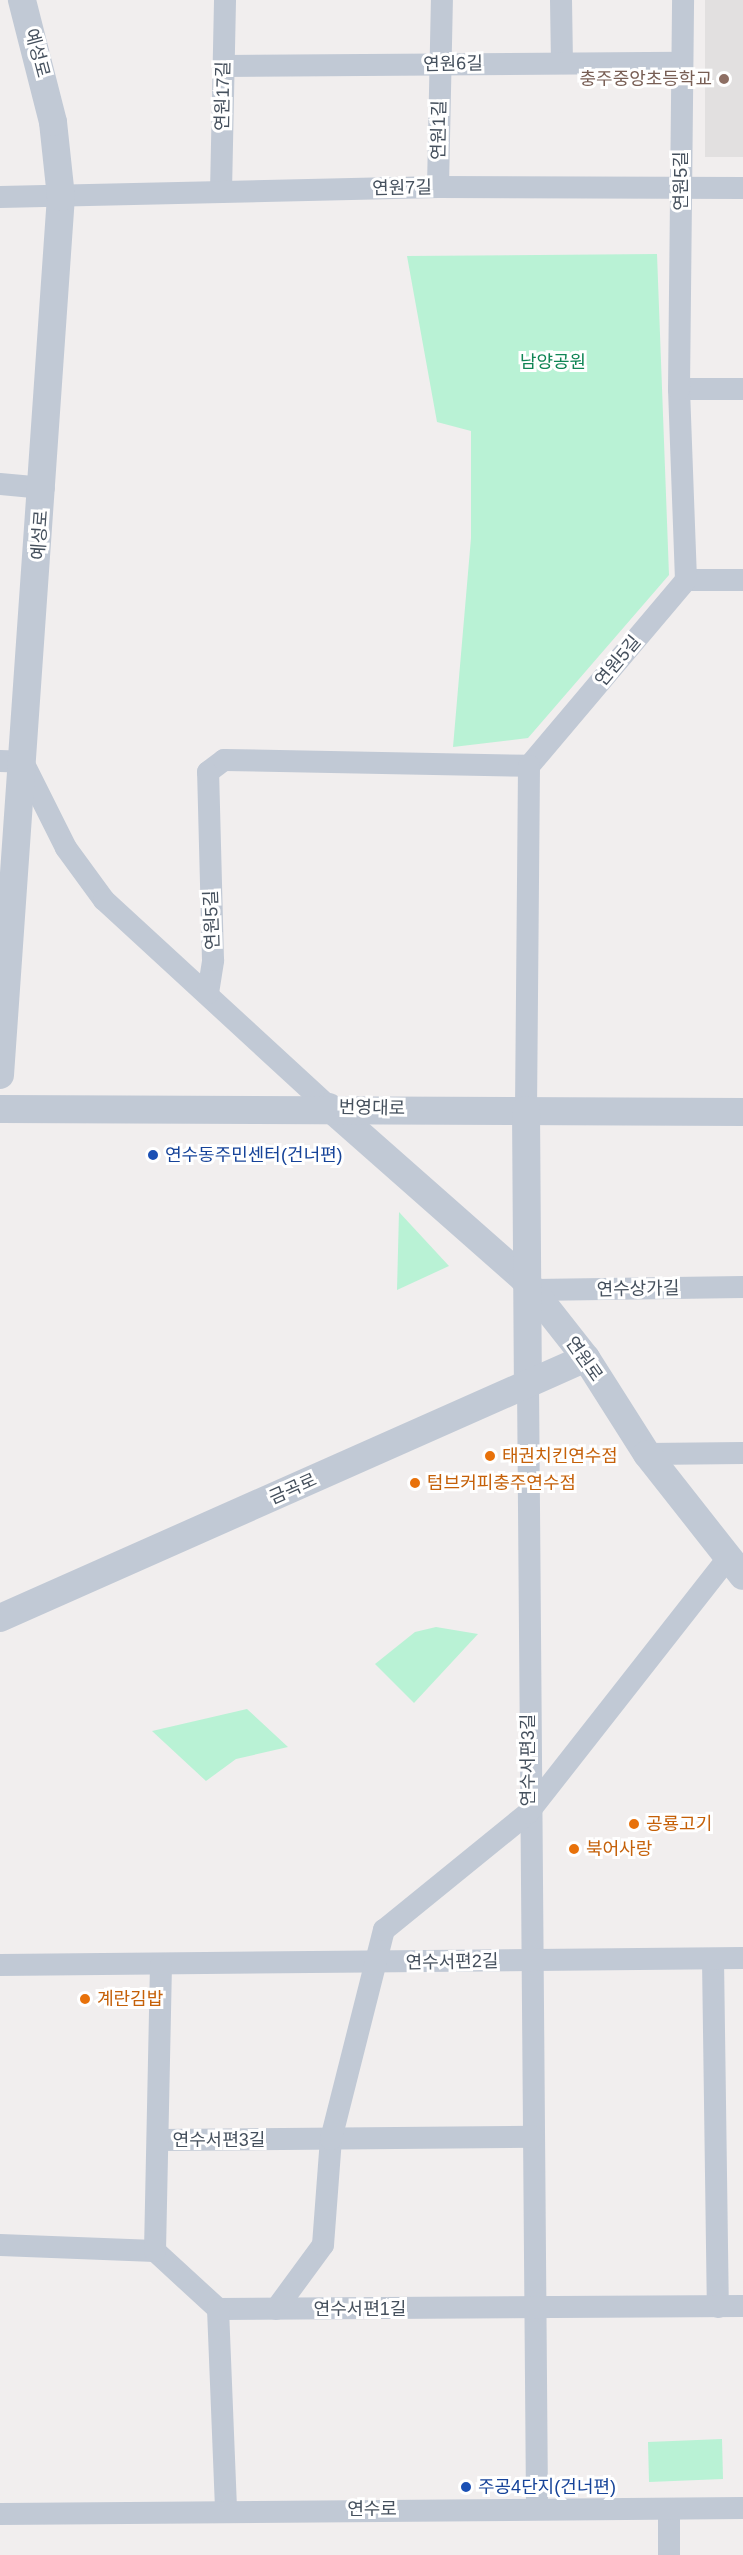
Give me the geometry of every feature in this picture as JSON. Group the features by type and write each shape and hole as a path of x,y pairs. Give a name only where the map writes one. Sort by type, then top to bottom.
{"street":[{"name":"예성로","path":"0,1075 12,762 44,488 61,197 53,122 22,0"},
{"name":"연원17길","path":"221,192 225,0"},
{"name":"연원1길","path":"438,187 442,0"},
{"path":"561,0 562,62"},
{"name":"연원5길","path":"208,993 213,960 208,772 224,760 529,766 686,580 679,389 683,0"},
{"name":"연원6길","path":"223,66 682,63"},
{"name":"연원7길","path":"0,197 438,187 743,188"},
{"path":"679,389 743,389"},
{"path":"0,484 44,488"},
{"path":"686,580 743,580"},
{"path":"12,762 80,871 104,900 208,993 329,1107"},
{"path":"528,1383 526,1110 529,766"},
{"name":"번영대로","path":"0,1109 329,1107 743,1112"},
{"name":"연원로","path":"329,1107 529,1284 585,1358 647,1454 736,1567"},
{"name":"연수상가길","path":"529,1284 743,1287"},
{"name":"금곡로","path":"0,1618 585,1358"},
{"name":"연수서편3길","path":"528,1383 529,1961 536,2309 537,2508"},
{"path":"647,1454 743,1453"},
{"path":"276,2309 323,2245 331,2139 372,1963 384,1930 528,1813 736,1567"},
{"name":"연수서편2길","path":"0,1965 161,1966 743,1958"},
{"path":"713,1959 718,2307"},
{"path":"155,2251 161,1966"},
{"name":"연수서편3길","path":"158,2140 532,2137"},
{"path":"0,2245 155,2251 218,2309 226,2511"},
{"name":"연수서편1길","path":"218,2309 536,2309 743,2306"},
{"name":"연수로","path":"0,2514 743,2508"},
{"path":"669,2510 669,2555"}],"shaded area":[{"name":"충주중앙초등학교","path":"705,0 743,0 743,157 705,157"}],"green space":[{"name":"남양공원","path":"657,254 669,575 528,738 453,747 471,538 471,431 437,422 407,256"},
{"path":"399,1212 449,1266 397,1290"},
{"path":"436,1627 478,1634 414,1703 375,1664 415,1632"},
{"path":"247,1709 288,1747 236,1759 206,1781 152,1731"},
{"path":"722,2439 723,2479 649,2482 648,2442"}],"place":[{"name":"충주중앙초등학교","path":"724,79"},
{"name":"연수동주민센터(건너편)","path":"153,1155"},
{"name":"태권치킨연수점","path":"490,1456"},
{"name":"텀브커피충주연수점","path":"415,1483"},
{"name":"공룡고기","path":"634,1824"},
{"name":"북어사랑","path":"574,1849"},
{"name":"계란김밥","path":"85,1999"},
{"name":"주공4단지(건너편)","path":"466,2487"}]}
